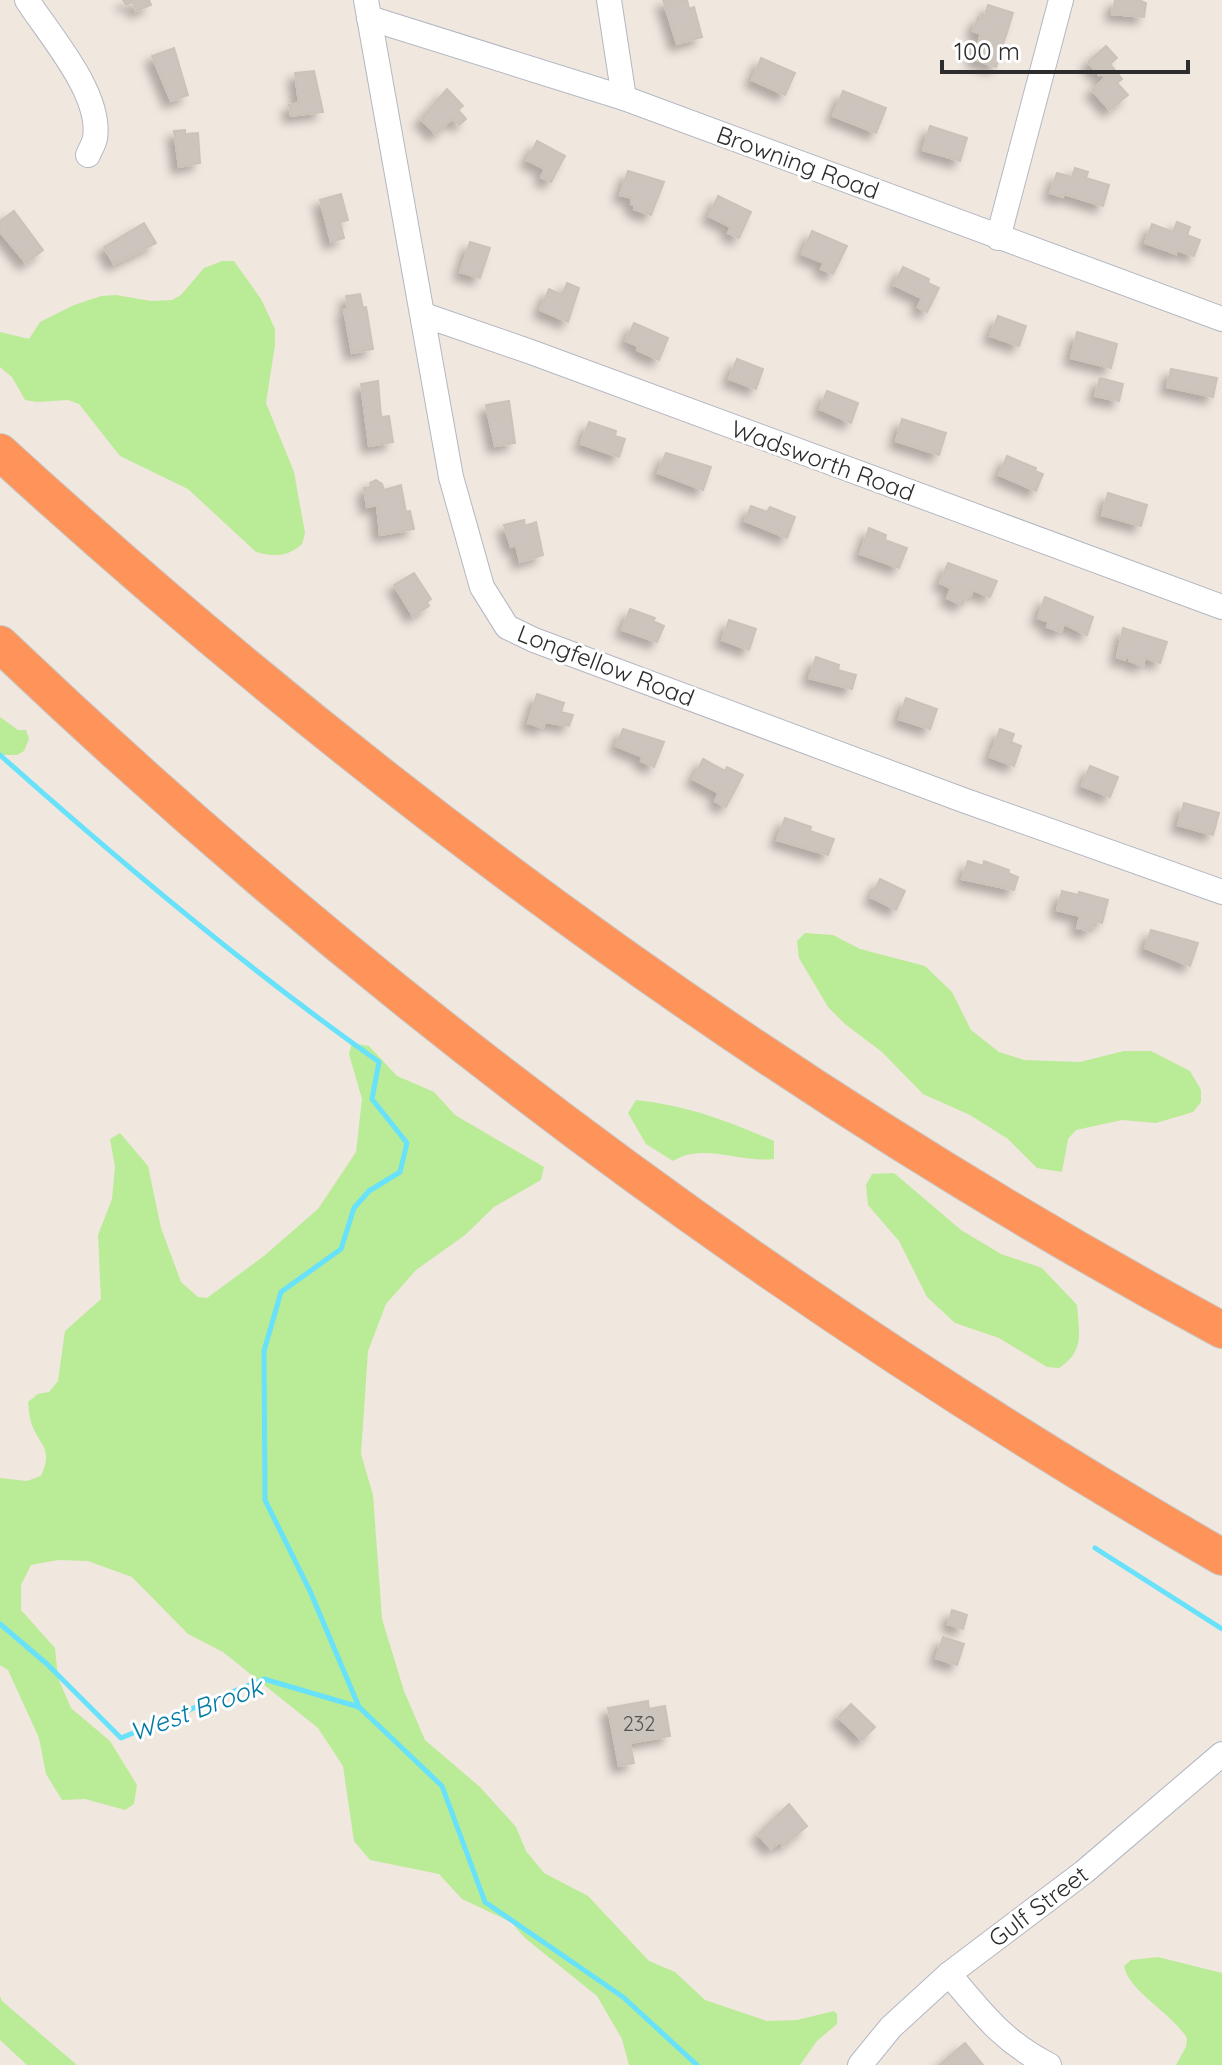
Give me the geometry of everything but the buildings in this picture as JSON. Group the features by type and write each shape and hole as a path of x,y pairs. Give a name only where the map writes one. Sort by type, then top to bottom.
{"highway":[{"path":"0,452 113,554 294,706 390,783 609,947 760,1052 883,1131 1022,1216 1222,1330"},
{"path":"0,644 251,872 426,1015 590,1142 834,1317 1066,1466 1222,1557"}],"street":[{"path":"27,0 80,79 91,104 95,140 88,155"},
{"path":"609,0 624,98"},
{"path":"998,238 1061,0"},
{"name":"Browning Road","path":"367,9 624,98 1222,319"},
{"name":"Longfellow Road","path":"367,9 451,477 473,563 486,595 507,627 541,643 963,800 1222,892"},
{"name":"Wadsworth Road","path":"424,315 1222,607"},
{"name":"Gulf Street","path":"860,2065 891,2027 949,1974 1084,1872 1222,1754"},
{"path":"949,1974 999,2033 1049,2065"}],"green space":[{"path":"222,261 234,261 261,299 275,329 266,403 294,472 305,533 302,544 280,555 256,552 188,489 120,456 79,404 68,400 25,400 12,377 0,367 0,332 29,339 40,322 101,296 172,300 181,295 204,268"},
{"path":"0,717 18,730 26,730 29,739 24,751 17,755 0,755"},
{"path":"805,933 833,935 860,949 925,966 952,992 971,1030 999,1052 1024,1060 1080,1062 1124,1051 1151,1051 1190,1071 1201,1090 1201,1102 1193,1112 1156,1123 1122,1120 1076,1130 1068,1139 1062,1172 1037,1168 1008,1139 970,1115 923,1094 882,1052 828,1007 799,958 797,941"},
{"path":"352,1043 369,1046 397,1076 434,1092 455,1115 544,1167 541,1180 494,1207 465,1235 416,1270 386,1304 368,1351 361,1454 373,1495 382,1619 404,1691 425,1740 480,1787 516,1827 526,1851 544,1873 588,1896 649,1961 675,1972 705,2000 767,2021 797,2020 834,2011 837,2024 817,2041 800,2065 629,2065 622,2039 597,1996 525,1938 511,1922 462,1899 439,1874 370,1860 354,1841 343,1766 318,1728 223,1652 188,1634 132,1577 88,1561 58,1560 31,1565 21,1585 21,1610 55,1648 58,1678 71,1708 110,1741 137,1785 134,1804 125,1810 85,1799 62,1800 46,1774 39,1738 8,1670 0,1665 0,1478 27,1481 41,1476 46,1452 31,1422 28,1402 38,1394 49,1392 58,1381 65,1331 101,1299 98,1235 112,1199 115,1167 110,1139 120,1133 148,1166 161,1228 181,1282 198,1297 207,1298 264,1256 318,1209 356,1152 362,1099 349,1054"},
{"path":"636,1100 706,1115 774,1141 774,1159 696,1153 673,1161 646,1144 628,1113"},
{"path":"894,1173 961,1230 1001,1254 1042,1268 1077,1305 1077,1348 1067,1362 1059,1368 1047,1367 999,1338 955,1323 927,1297 899,1241 868,1205 866,1185 872,1174"},
{"path":"1158,1957 1222,1973 1222,2065 1176,2065 1186,2047 1187,2038 1134,1985 1124,1966 1131,1960"},
{"path":"0,1996 77,2065 27,2065 0,2040"}],"waterway":[{"path":"0,755 185,914 379,1062 372,1099 407,1143 400,1172 369,1191 354,1208 341,1249 281,1292 264,1351 265,1500 310,1591 359,1707"},
{"path":"1095,1548 1222,1629"},
{"name":"West Brook","path":"0,1624 47,1664 121,1738 264,1679 359,1707 442,1786 485,1902 623,1997 697,2065"}]}
